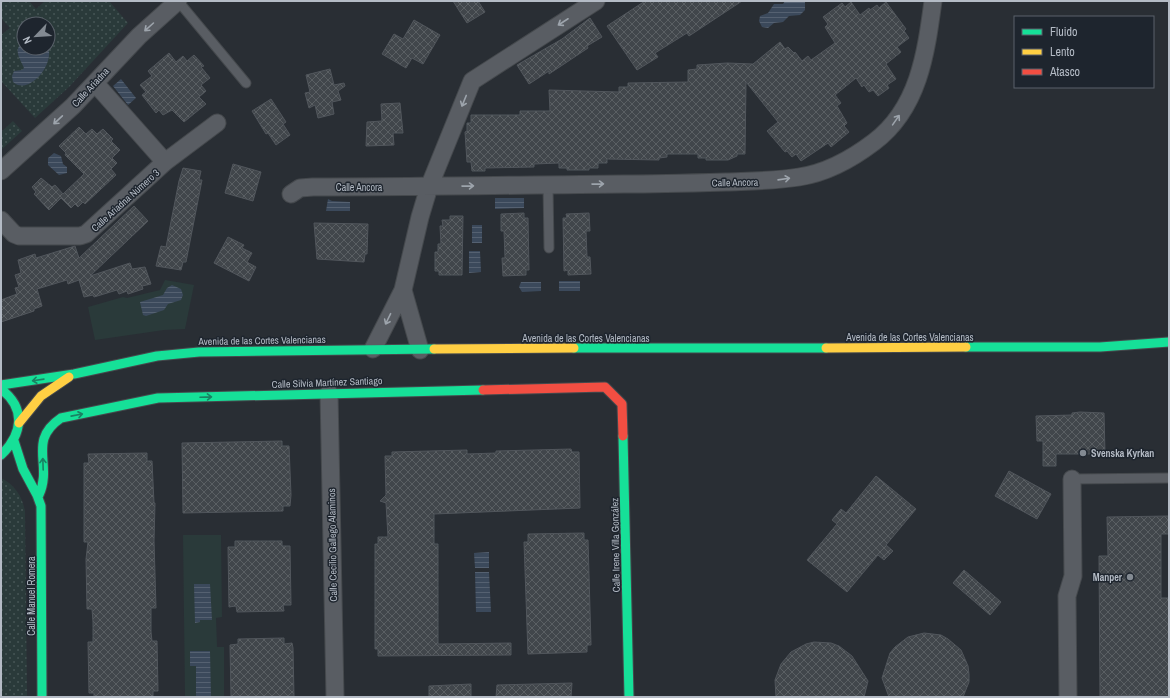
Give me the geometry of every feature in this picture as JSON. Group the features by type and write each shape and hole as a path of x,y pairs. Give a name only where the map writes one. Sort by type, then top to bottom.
{"main road":[{"name":"Avenida de las Cortes Valencianas","path":"1,385 74,374 157,356 199,352 374,349 1100,347 1169,342"},
{"name":"Avenida de las Cortes Valencianas","path":"1100,347 1146,353"},
{"name":"Avenida de las Cortes Valencianas","path":"19,423 41,396 74,374"},
{"name":"Calle Silvia Martínez Santiago","path":"39,496 44,485 42,441 44,432 54,421 61,418 158,398 606,387 614,396"},
{"path":"1,389 16,405 19,423 14,441 1,455"},
{"name":"Calle Irene Villa González","path":"614,396 622,404 629,697"},
{"path":"14,441 28,479 39,496"},
{"path":"5,464 28,479"},
{"name":"Calle Manuel Romera","path":"39,496 41,506 42,697"}],"street":[{"name":"Calle Ariadna","path":"1,171 95,83 139,36 178,1"},
{"path":"374,349 403,290 420,217 429,187 472,81 596,1"},
{"name":"Calle Ancora","path":"291,194 300,188 313,187 429,187 773,181 801,177 825,170 852,157 875,141 893,124 909,101 919,77 926,51 933,1"},
{"path":"95,83 165,162"},
{"name":"Calle Ariadna Número 3","path":"1,220 14,234 20,236 80,236 86,234 165,162 217,123"},
{"path":"403,290 420,350"},
{"name":"Calle Cecilio Gallego Alaminos","path":"329,393 335,697"},
{"path":"1068,697 1067,596 1073,576 1072,479"}],"lane":[{"path":"178,1 246,84"},
{"path":"548,185 549,248"},
{"path":"1072,479 1169,478"}],"shaded area":[{"path":"1,1 29,1 36,9 45,1 109,1 128,23 69,87 35,118 1,81 1,35 10,28 1,18"},
{"path":"13,121 22,131 1,150 1,132"},
{"path":"165,280 194,285 185,329 164,330 95,340 88,307 123,297 127,298 160,290"},
{"path":"1,478 10,484 20,496 25,511 27,697 1,697"},
{"path":"183,535 221,535 222,617 216,618 217,647 224,647 224,697 185,697"}],"water":[{"path":"785,1 805,1 805,10 800,15 789,16 783,22 774,23 768,28 762,27 759,21 760,16 768,13 774,4 783,4"},
{"path":"49,56 48,62 44,70 33,82 26,85 19,85 13,82 12,76 14,71 22,70 24,68 19,57"},
{"path":"121,79 136,98 128,105 113,86"},
{"path":"54,153 61,156 63,164 67,167 67,173 59,175 48,165 48,158"},
{"path":"495,198 524,198 524,208 495,209"},
{"path":"328,199 332,201 350,202 350,211 326,211"},
{"path":"472,225 482,225 482,243 472,243"},
{"path":"469,251 480,251 481,272 469,273"},
{"path":"559,281 580,281 580,291 559,291"},
{"path":"521,282 541,282 541,291 522,292 519,287"},
{"path":"172,285 181,289 183,295 181,300 168,304 164,310 146,316 143,315 140,302 163,295 167,288"},
{"path":"489,552 489,568 475,568 474,553"},
{"path":"475,572 489,572 491,612 476,612"},
{"path":"194,584 210,584 212,620 200,620 200,622 195,623"},
{"path":"190,651 210,651 211,697 196,697 196,666 190,666"}],"building":[{"path":"453,1 478,1 485,12 467,23"},
{"path":"645,1 742,1 689,36 687,33 655,53 658,57 637,70 607,26"},
{"path":"851,2 860,15 869,8 870,10 877,5 879,8 886,2 906,29 904,31 909,38 897,47 901,52 886,64 896,79 887,85 889,88 878,96 873,90 869,92 864,85 862,87 856,78 835,95 841,103 837,106 847,123 844,126 849,132 831,147 828,143 801,161 796,154 792,157 787,151 785,152 767,131 778,122 746,82 745,154 737,154 737,156 728,160 706,160 706,158 698,158 698,154 667,154 667,157 659,158 659,160 607,159 607,163 598,163 598,168 589,168 589,170 567,170 567,168 559,168 559,163 534,164 534,167 485,168 485,171 472,171 471,162 467,162 465,132 467,131 467,123 471,123 471,115 520,115 520,111 550,111 549,90 619,92 619,87 628,87 628,83 688,82 688,70 697,69 697,65 727,63 753,64 780,42 785,49 788,47 794,53 795,52 802,61 808,56 811,60 835,43 825,27 828,24 823,17 842,3 845,7"},
{"path":"590,18 602,37 587,46 588,48 549,74 549,71 529,84 517,65 562,39"},
{"path":"414,20 440,35 423,64 412,58 406,68 382,54 394,34 403,39"},
{"path":"169,53 176,62 183,56 187,61 194,55 204,66 201,67 210,78 201,85 206,91 199,97 206,104 184,122 172,110 163,115 159,110 156,113 142,95 146,92 140,85 152,76 148,71"},
{"path":"330,69 334,85 344,83 345,86 338,91 341,100 332,102 334,114 318,118 315,105 309,108 305,93 310,92 306,75"},
{"path":"271,99 286,122 283,124 290,135 276,145 268,133 266,134 252,111"},
{"path":"400,103 403,133 393,133 394,145 366,146 367,122 382,121 381,104"},
{"path":"79,127 86,134 92,129 97,134 103,129 113,139 111,141 120,150 112,158 117,163 111,169 116,175 85,204 83,202 78,207 75,204 71,208 61,198 49,210 34,194 36,192 32,187 41,178 52,187 55,185 63,194 84,174 65,155 66,153 59,146"},
{"path":"233,164 261,172 253,201 225,193"},
{"path":"183,168 201,171 199,180 202,180 186,262 183,262 181,270 156,266 161,246 166,247"},
{"path":"134,206 148,221 90,276 130,263 132,269 145,267 151,284 142,286 143,289 128,294 127,291 119,294 117,290 94,297 93,295 84,297 79,280 68,284 67,280 37,289 42,306 34,309 34,311 1,322 1,300 17,294 15,288 19,287 15,275 21,273 18,260 35,254 36,258 75,246 79,258"},
{"path":"524,213 524,218 528,218 529,270 526,270 526,275 503,276 502,258 505,258 504,231 501,231 501,214"},
{"path":"589,213 590,231 586,231 587,257 590,257 591,274 568,275 568,270 564,271 563,218 567,218 566,214"},
{"path":"450,216 463,216 462,275 439,275 439,271 435,271 435,252 438,252 438,244 441,244 440,226 443,226 442,220 450,220"},
{"path":"314,223 368,224 367,254 365,254 364,262 317,259"},
{"path":"228,237 244,245 242,248 252,253 247,262 256,267 249,281 214,263"},
{"path":"1072,413 1104,413 1105,454 1056,454 1056,466 1043,466 1043,441 1037,441 1036,416 1072,415"},
{"path":"282,441 282,446 289,446 290,506 283,506 283,511 183,513 182,443"},
{"path":"571,449 572,452 579,452 580,508 434,514 434,544 438,544 438,644 511,643 511,655 378,656 378,649 375,649 375,544 378,544 378,537 388,537 386,503 380,501 386,495 385,456 392,456 392,452 467,450 467,454 496,453 496,451"},
{"path":"147,453 147,461 152,461 155,503 154,541 156,608 151,608 151,632 152,641 157,641 158,691 153,691 153,697 94,697 94,693 89,693 88,642 93,642 93,622 92,609 87,609 86,559 88,542 84,542 84,463 89,463 88,454"},
{"path":"1009,471 1051,494 1037,519 995,496"},
{"path":"876,476 916,509 886,545 893,551 884,560 878,555 847,592 807,560 837,524 832,520 841,509 846,513"},
{"path":"1169,516 1169,534 1161,534 1161,598 1169,598 1169,695 1100,696 1099,556 1108,556 1107,517"},
{"path":"584,533 584,540 588,540 591,645 587,645 587,652 528,654 524,542 528,542 528,534"},
{"path":"235,541 282,541 282,546 290,546 291,605 283,605 284,611 237,612 236,606 229,607 228,547 235,547"},
{"path":"964,570 1001,602 990,615 953,583"},
{"path":"924,633 941,635 961,650 968,666 969,674 969,682 963,697 889,697 882,678 890,653 908,637"},
{"path":"284,638 284,644 292,643 293,648 294,697 231,697 230,645 238,644 238,639"},
{"path":"814,642 831,643 839,646 852,656 868,681 864,697 776,697 775,680 781,664 791,652 806,644"},
{"path":"572,683 571,697 496,697 497,685"},
{"path":"471,684 471,697 429,697 429,686"}],"traffic: fast":[{"path":"966,347 1100,347 1169,342"},
{"path":"574,348 826,348"},
{"path":"1,385 74,374 157,356 199,352 434,349"},
{"path":"1,389 15,404 19,421 14,438 1,455"},
{"path":"39,495 43,484 44,473 42,454 45,435 61,418 158,398 483,390"},
{"path":"623,436 629,697"},
{"path":"14,441 23,469 37,495 41,506 42,697"}],"traffic: slow":[{"path":"826,348 966,347"},
{"path":"434,349 574,348"},
{"path":"19,423 41,396 69,377"}],"traffic: jam":[{"path":"483,390 605,387 622,404 623,436"}],"place":[{"name":"Svenska Kyrkan","path":"1083,453"},
{"name":"Manper","path":"1130,577"}]}
